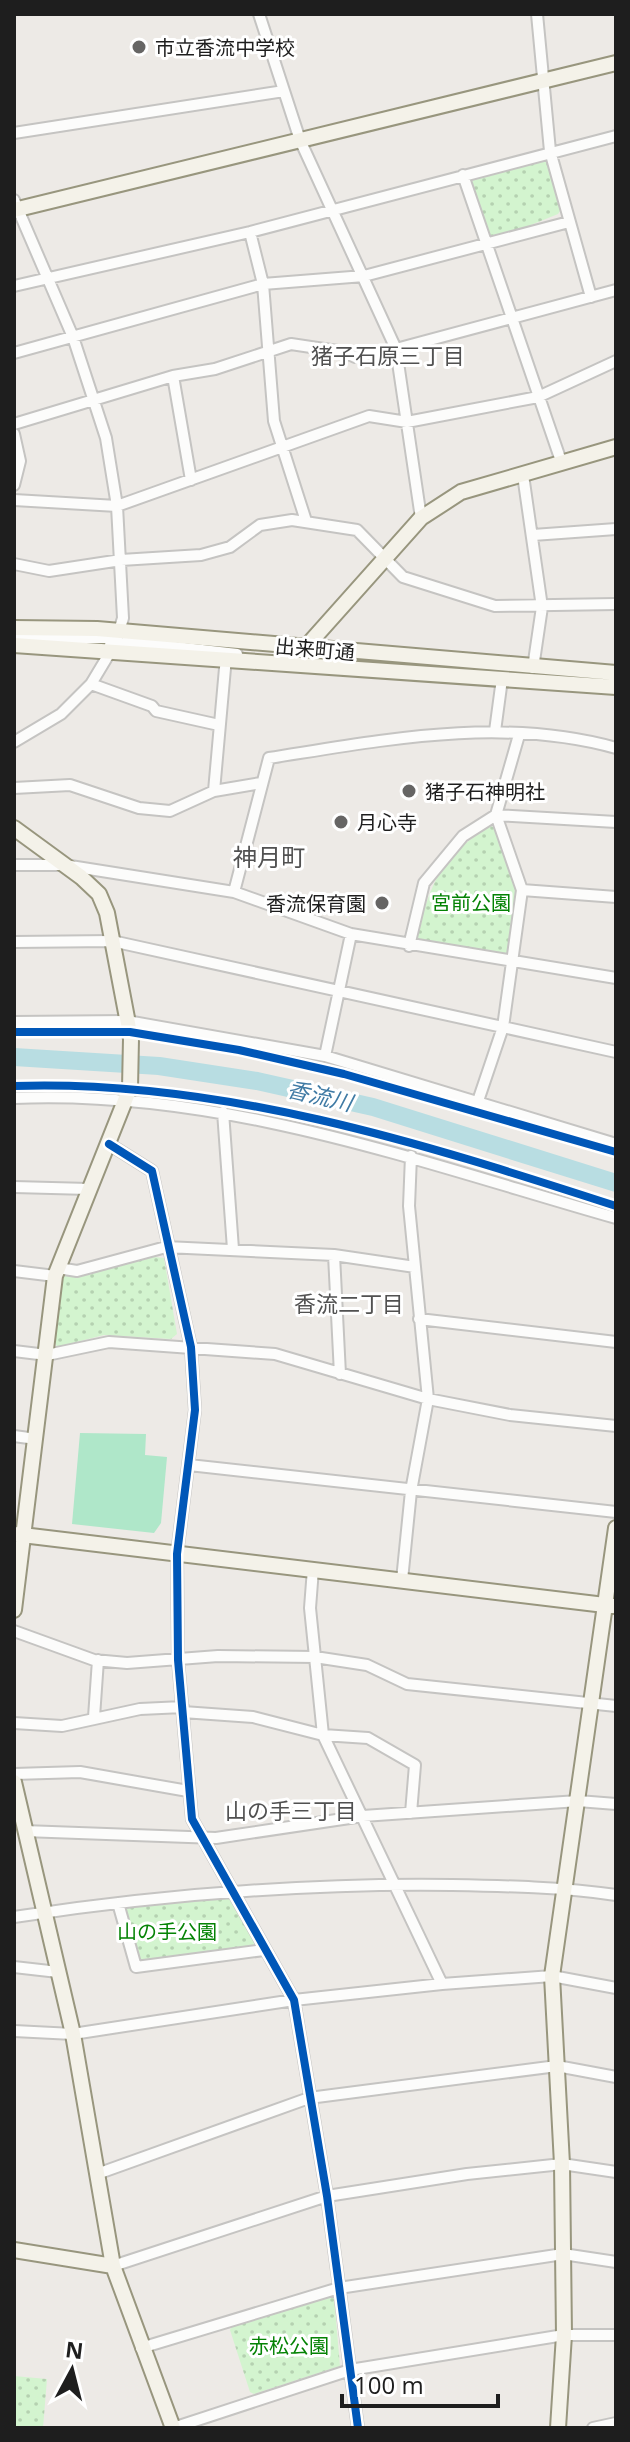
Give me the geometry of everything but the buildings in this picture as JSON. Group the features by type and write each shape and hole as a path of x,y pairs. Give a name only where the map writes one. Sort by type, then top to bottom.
{"street":[{"path":"259,14 300,140 396,349 421,518"},
{"path":"537,14 550,151 591,297"},
{"path":"14,742 61,714 91,684 116,641 121,560 117,506 106,438 73,337 15,207 300,140 543,78 616,63"},
{"path":"14,133 284,91"},
{"path":"14,286 48,281 250,232 616,136"},
{"path":"463,175 561,461"},
{"path":"14,353 263,284 364,276 569,222"},
{"path":"250,232 263,284 274,421 306,521"},
{"path":"14,424 173,376 215,369 291,344 344,352 355,357 396,349 616,290"},
{"path":"14,500 117,506 369,416 407,422 538,397 616,361"},
{"path":"173,376 191,480"},
{"path":"14,434 20,461 14,485"},
{"path":"305,648 384,555 421,518 461,492 616,447"},
{"path":"523,475 542,607 533,668"},
{"path":"14,564 49,571 121,560 201,555 230,547 260,525 292,520 357,530 403,577 495,606 616,604"},
{"path":"533,535 616,529"},
{"name":"出来町通","path":"14,628 226,657 616,687"},
{"name":"出来町通","path":"14,645 84,647 148,634 616,673"},
{"path":"14,638 131,642 282,661"},
{"path":"214,791 226,657"},
{"path":"495,731 502,679"},
{"path":"91,684 152,706 156,711 219,725"},
{"path":"234,892 269,758 373,741 495,731 578,738 616,748"},
{"path":"478,1101 503,1027 522,890 496,815 519,735"},
{"path":"14,788 70,785 153,811 170,811 214,791 261,783"},
{"path":"409,946 424,883 463,836 496,815 616,822"},
{"path":"14,828 99,894 112,941 131,1039 130,1083 125,1100 57,1272 36,1439 20,1534 14,1610"},
{"path":"14,865 64,865 234,892 351,934 616,978"},
{"path":"522,890 616,897"},
{"path":"325,1056 351,934"},
{"path":"14,942 112,941 616,1052"},
{"path":"14,1022 127,1021 325,1056 616,1144"},
{"path":"14,1098 69,1096 223,1112 411,1156 616,1218"},
{"path":"223,1112 233,1249"},
{"path":"109,1144 152,1171 166,1247 191,1347 195,1410 177,1554 178,1660 192,1819 294,2000 327,2196 358,2428"},
{"path":"402,1580 411,1491 428,1399 409,1206 411,1156"},
{"path":"14,1187 89,1189"},
{"path":"14,1271 77,1271 166,1247 334,1255 415,1267"},
{"path":"334,1255 340,1374"},
{"path":"419,1319 616,1342"},
{"path":"14,1351 47,1355 109,1342 275,1354 428,1399 510,1415 616,1426"},
{"path":"14,1436 36,1439"},
{"path":"189,1465 616,1512"},
{"path":"558,2428 564,2335 562,2164 552,1976 593,1704 612,1606 616,1528"},
{"path":"20,1534 612,1606"},
{"path":"313,1569 310,1608 323,1735 442,1984"},
{"path":"14,1631 98,1660 315,1657 367,1665 407,1684 616,1706"},
{"path":"94,1717 98,1660"},
{"path":"14,1723 62,1726 94,1717 183,1709 253,1717 323,1735 368,1738 415,1765 411,1813"},
{"path":"14,1774 80,1772 188,1791"},
{"path":"14,1782 73,2034 113,2266 173,2428 350,2370 564,2335 616,2335"},
{"path":"24,1831 204,1839 363,1816 578,1801 616,1804"},
{"path":"14,1917 232,1891 396,1885 565,1887 616,1895"},
{"path":"118,1903 136,1967 264,1950"},
{"path":"14,1967 58,1972"},
{"path":"14,2031 73,2034 294,2000 552,1976 616,1988"},
{"path":"97,2174 309,2098 557,2066 616,2077"},
{"path":"14,2250 113,2266 327,2196 467,2174 562,2164 616,2172"},
{"path":"141,2348 339,2288 563,2254 616,2262"},
{"path":"593,2428 616,2423"}],"green space":[{"path":"544,158 549,161 562,208 558,214 496,239 491,238 472,182 476,176"},
{"name":"宮前公園","path":"491,826 495,828 518,891 509,950 504,955 423,942 417,937 427,901 440,872 460,848"},
{"path":"154,1257 164,1258 177,1334 171,1339 104,1335 57,1347 54,1339 59,1275 77,1276"},
{"path":"80,1433 146,1434 145,1455 167,1457 161,1523 154,1533 72,1524"},
{"name":"山の手公園","path":"221,1895 229,1899 255,1940 253,1947 139,1962 126,1910 128,1906"},
{"name":"赤松公園","path":"329,2295 334,2297 340,2366 254,2394 250,2392 230,2330 233,2325"},
{"path":"14,2376 47,2379 43,2428 14,2428"}],"waterway":[{"name":"香流川","path":"14,1057 159,1066 257,1081 373,1107 616,1183"}],"cycle path":[{"path":"14,1032 130,1032 239,1050 344,1074 616,1152"},
{"path":"14,1086 91,1087 168,1093 244,1104 395,1138 616,1206"},
{"path":"109,1144 152,1171 191,1347 195,1410 177,1554 178,1660 192,1819 294,2000 327,2196 358,2428"}],"place":[{"name":"市立香流中学校","path":"139,47"},
{"name":"猪子石神明社","path":"409,791"},
{"name":"月心寺","path":"341,822"},
{"name":"香流保育園","path":"382,903"}],"district":[{"name":"猪子石原三丁目","path":"388,355"},
{"name":"神月町","path":"269,856"},
{"name":"香流二丁目","path":"349,1303"},
{"name":"山の手三丁目","path":"291,1810"}]}
